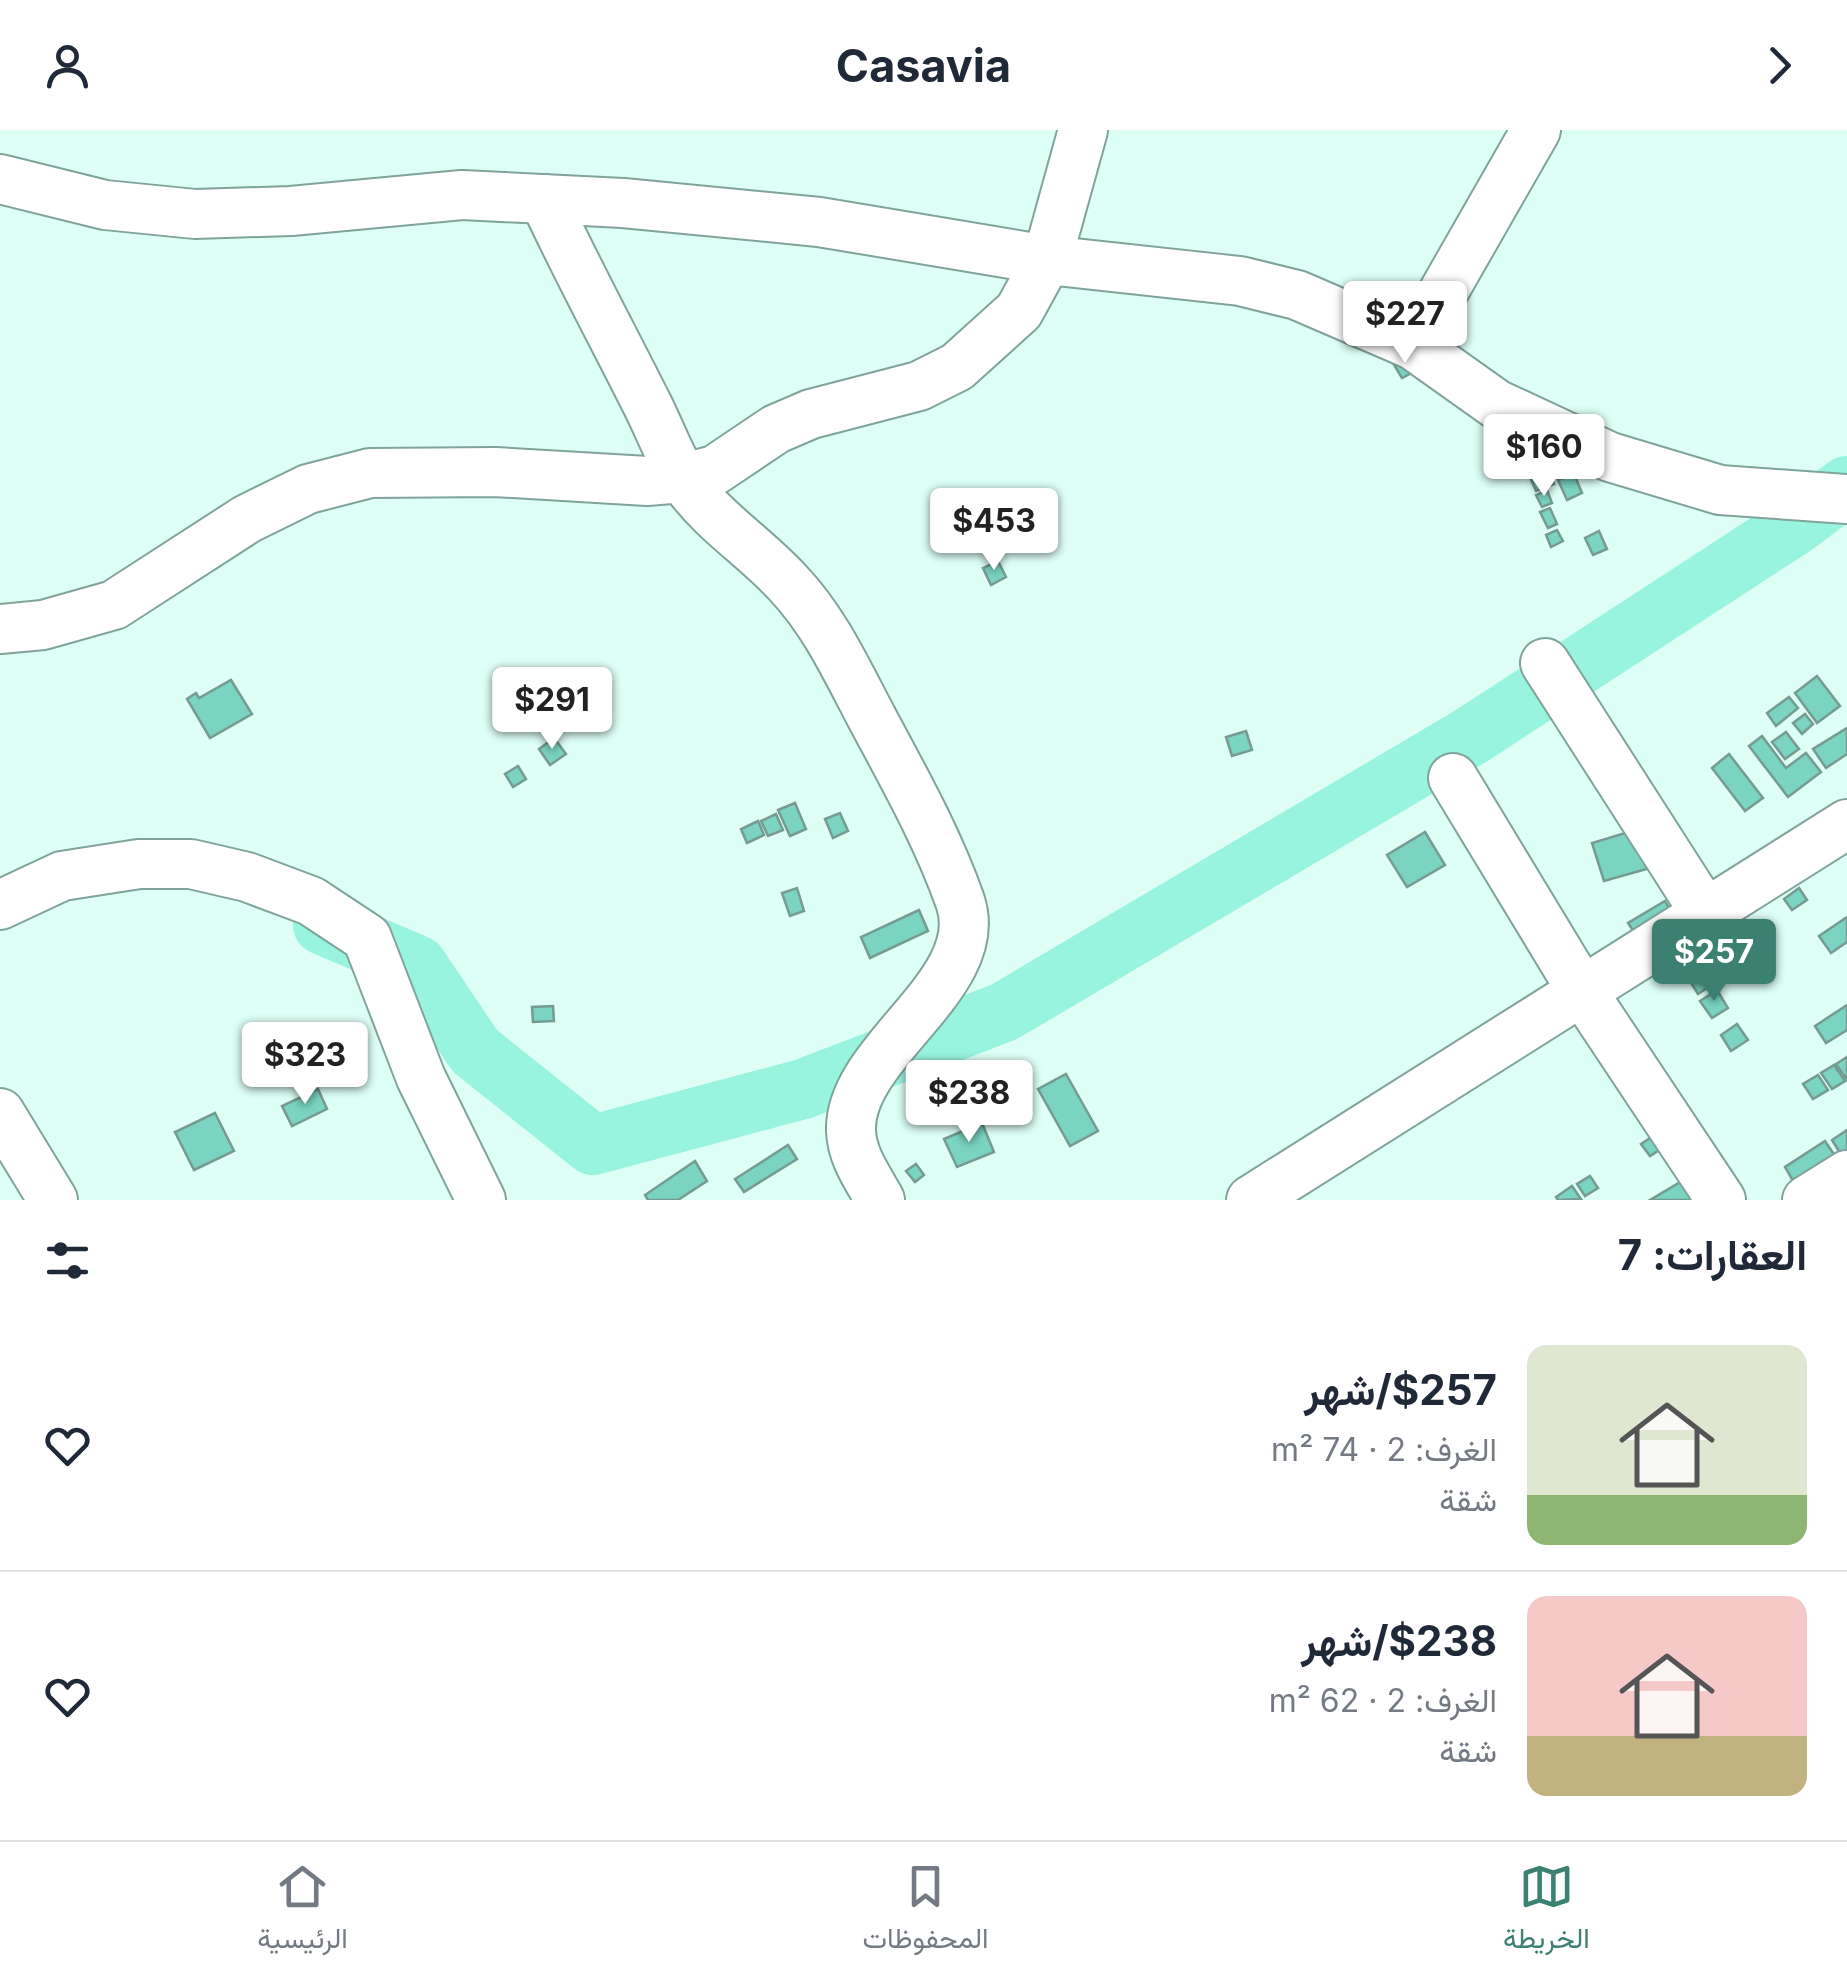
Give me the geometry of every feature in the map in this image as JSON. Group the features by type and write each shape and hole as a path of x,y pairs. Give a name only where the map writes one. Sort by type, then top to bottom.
{"street":[{"path":"0,629 43,625 114,605 247,519 308,489 370,473 495,472 647,481 683,478 715,470 776,430 811,414 919,386 957,367 1019,311 1047,260 1082,130"},
{"path":"1413,345 1536,130"},
{"path":"0,180 105,206 195,214 291,211 462,196 623,203 819,222 1047,260 1240,282 1297,295 1413,345 1496,404 1610,456 1720,490 1847,500"},
{"path":"544,199 594,307 683,478 709,513 787,581 821,623 933,829 962,906 966,924 960,948 930,998 866,1077 852,1114 855,1154 880,1200"},
{"path":"1545,664 1704,911"},
{"path":"1452,778 1582,990 1721,1200"},
{"path":"1251,1200 1847,824"},
{"path":"0,905 62,876 139,864 191,864 247,878 311,901 367,938 464,1195"},
{"path":"0,1113 53,1200"},
{"path":"1807,1200 1847,1175"}],"building":[{"path":"1409,355 1417,370 1402,378 1393,363"},
{"path":"1564,454 1570,468 1557,474 1550,460"},
{"path":"1545,462 1554,484 1536,491 1527,470"},
{"path":"1574,474 1582,493 1567,500 1558,480"},
{"path":"1547,490 1552,503 1542,507 1536,495"},
{"path":"1550,508 1557,524 1548,528 1540,512"},
{"path":"1557,530 1563,541 1551,547 1546,535"},
{"path":"1599,531 1607,549 1593,555 1585,538"},
{"path":"998,561 1006,577 991,585 983,568"},
{"path":"1817,676 1840,706 1817,723 1795,693"},
{"path":"231,680 252,714 210,738 187,699 196,693 199,698"},
{"path":"521,697 525,707 504,716 500,707"},
{"path":"1789,697 1798,708 1776,726 1767,713"},
{"path":"1805,714 1813,724 1802,734 1793,723"},
{"path":"1847,728 1847,754 1826,768 1813,749"},
{"path":"1246,731 1252,750 1232,756 1226,737"},
{"path":"1786,732 1799,749 1785,759 1772,742"},
{"path":"1762,736 1786,768 1806,753 1821,772 1788,797 1749,746"},
{"path":"554,738 566,754 550,765 539,749"},
{"path":"1729,754 1763,798 1745,811 1712,768"},
{"path":"518,766 526,779 513,787 505,774"},
{"path":"795,803 806,829 790,836 778,810"},
{"path":"840,813 848,831 833,838 825,819"},
{"path":"776,814 783,830 768,836 761,821"},
{"path":"758,821 764,835 747,843 741,829"},
{"path":"1635,830 1647,869 1604,881 1592,843"},
{"path":"1425,832 1445,865 1407,887 1387,855"},
{"path":"797,888 804,911 790,916 782,893"},
{"path":"1799,888 1807,900 1792,910 1784,899"},
{"path":"1665,901 1672,913 1636,935 1628,923"},
{"path":"919,910 928,931 870,958 861,937"},
{"path":"1847,917 1847,942 1831,953 1819,936"},
{"path":"1696,956 1704,967 1692,975 1684,963"},
{"path":"1706,970 1715,983 1698,994 1690,981"},
{"path":"1717,990 1728,1008 1712,1018 1700,1001"},
{"path":"1847,1005 1847,1030 1826,1043 1815,1026"},
{"path":"553,1006 554,1021 533,1022 532,1007"},
{"path":"1737,1024 1748,1040 1731,1051 1721,1035"},
{"path":"316,1050 325,1069 302,1080 293,1062"},
{"path":"1847,1057 1847,1080 1836,1064"},
{"path":"1834,1065 1845,1081 1832,1089 1821,1073"},
{"path":"1066,1074 1098,1131 1070,1146 1038,1089"},
{"path":"1818,1075 1828,1090 1813,1099 1803,1084"},
{"path":"318,1089 327,1109 292,1126 282,1106"},
{"path":"215,1113 234,1151 194,1170 175,1132"},
{"path":"982,1123 994,1152 957,1167 944,1139"},
{"path":"1847,1130 1847,1153 1842,1156 1832,1140"},
{"path":"1656,1134 1664,1147 1650,1156 1641,1144"},
{"path":"1825,1141 1837,1159 1796,1186 1785,1167"},
{"path":"788,1145 797,1159 744,1192 735,1179"},
{"path":"695,1161 707,1181 678,1200 648,1200 645,1195"},
{"path":"916,1164 924,1175 915,1182 906,1171"},
{"path":"1590,1176 1598,1188 1585,1196 1577,1184"},
{"path":"1682,1181 1693,1200 1650,1200"},
{"path":"1572,1186 1581,1199 1558,1200 1556,1197"}],"waterway":[{"path":"323,925 417,965 475,1051 593,1145 803,1089 1004,1012 1471,736 1795,525 1847,486"}]}
